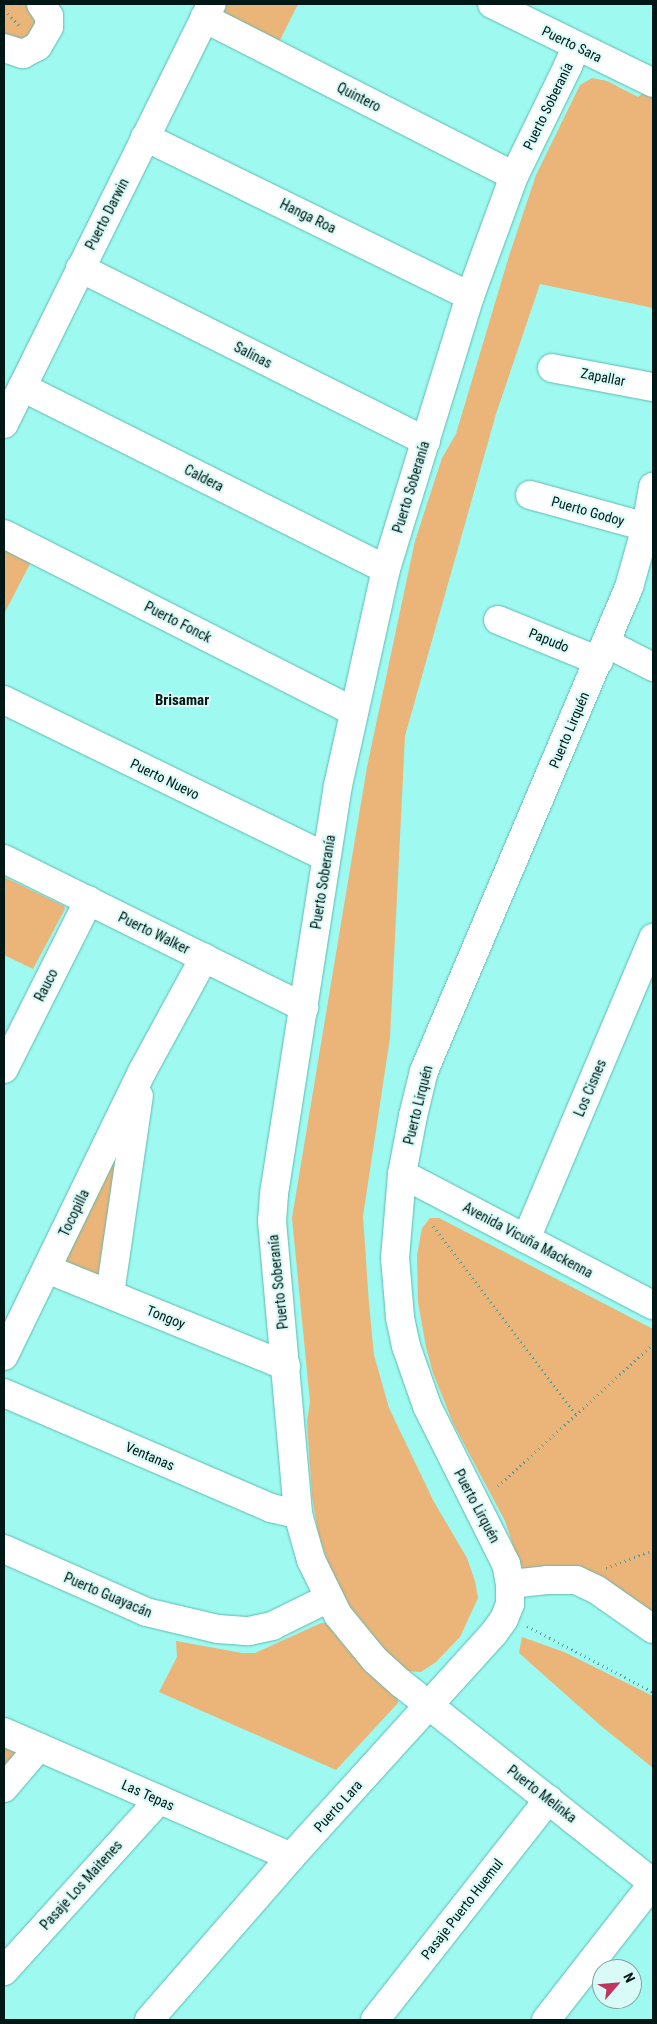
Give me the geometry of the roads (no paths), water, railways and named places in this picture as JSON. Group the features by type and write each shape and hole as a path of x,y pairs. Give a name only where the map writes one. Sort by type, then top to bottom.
{"street":[{"path":"4,48 23,54 38,46 49,27 49,16 41,4"},
{"name":"Puerto Sara","path":"492,4 653,83"},
{"name":"Puerto Darwin","path":"4,424 208,11"},
{"name":"Quintero","path":"208,11 514,176"},
{"name":"Puerto Soberanía","path":"429,1707 375,1660 350,1631 329,1598 312,1560 298,1514 272,1214 326,857 353,711 386,569 470,296 514,176 576,46"},
{"name":"Hanga Roa","path":"145,137 470,296"},
{"name":"Salinas","path":"80,268 426,441"},
{"name":"Zapallar","path":"552,368 653,387"},
{"name":"Caldera","path":"22,387 386,569"},
{"name":"Puerto Godoy","path":"530,495 651,506"},
{"name":"Puerto Lirquén","path":"510,1584 506,1564 498,1545 426,1406 406,1346 400,1317 395,1258 402,1174 412,1116 424,1071 629,587 651,506"},
{"name":"Puerto Fonck","path":"4,534 353,711"},
{"name":"Papudo","path":"498,620 653,667"},
{"name":"Puerto Nuevo","path":"4,700 326,857"},
{"name":"Puerto Walker","path":"4,858 304,1007"},
{"name":"Rauco","path":"4,1069 89,900"},
{"name":"Los Cisnes","path":"526,1239 653,938"},
{"name":"Tocopilla","path":"4,1356 143,1070 204,958"},
{"name":"Tocopilla","path":"110,1294 143,1070"},
{"name":"Avenida Vicuña Mackenna","path":"402,1174 526,1239 651,1296"},
{"name":"Tongoy","path":"47,1269 286,1366"},
{"name":"Ventanas","path":"4,1393 271,1508 298,1514"},
{"name":"Puerto Guayacán","path":"4,1549 146,1612 218,1629 249,1631 272,1626 329,1598"},
{"path":"510,1584 547,1580 576,1580 597,1590 653,1629"},
{"name":"Puerto Lara","path":"149,2020 292,1857 429,1707 504,1619 510,1604 510,1584"},
{"name":"Puerto Melinka","path":"429,1707 549,1799 653,1883"},
{"name":"Las Tepas","path":"4,1732 292,1857"},
{"path":"4,1788 39,1747"},
{"name":"Pasaje Puerto Huemul","path":"375,2020 549,1799"},
{"name":"Pasaje Los Maitenes","path":"4,1971 159,1800"},
{"path":"546,2020 653,1883"}],"district":[{"name":"Brisamar","path":"182,701"}]}
